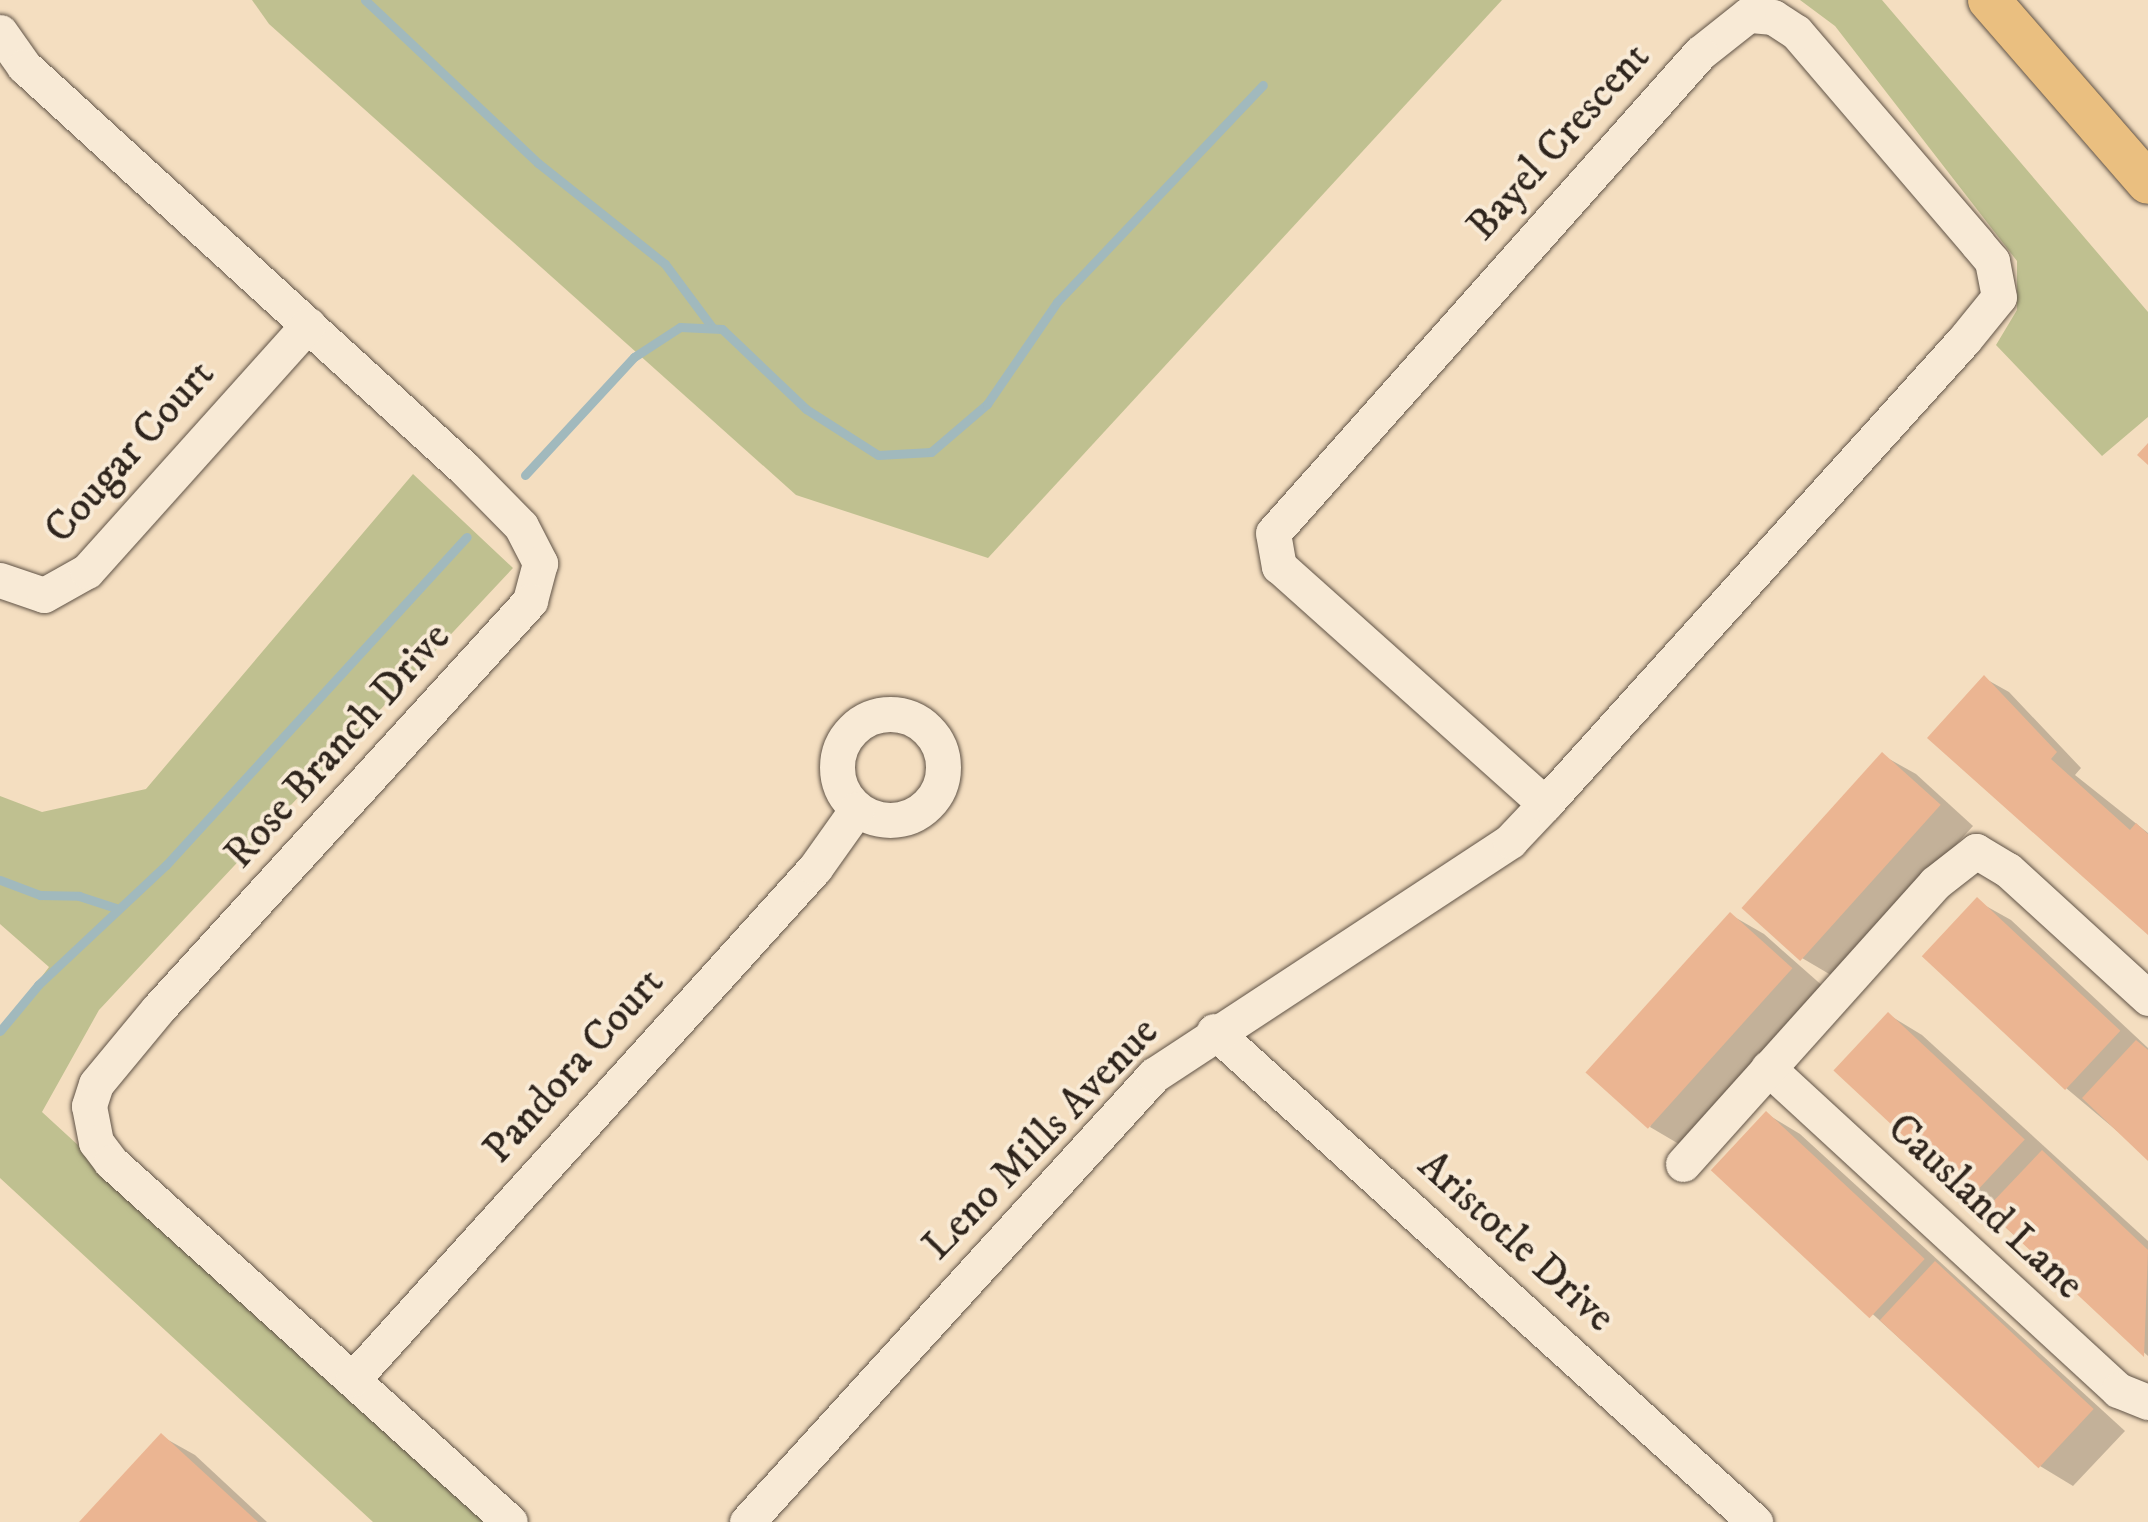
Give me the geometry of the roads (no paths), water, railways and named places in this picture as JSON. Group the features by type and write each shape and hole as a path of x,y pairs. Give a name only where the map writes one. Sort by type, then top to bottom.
{"main road":[{"path":"1989,0 2148,184"}],"street":[{"name":"Bayel Crescent","path":"1748,15 1773,16 1796,32 1992,260 1999,297 1545,804 1278,566 1273,532 1726,27 1748,15"},
{"name":"Rose Branch Drive","path":"0,32 24,66 464,468 522,526 540,562 530,601 148,1022 96,1084 89,1106 96,1142 111,1162 510,1522"},
{"name":"Cougar Court","path":"0,580 44,595 76,580 308,324"},
{"name":"Leno Mills Avenue","path":"747,1522 1131,1098 1214,1031 1510,842 1545,804"},
{"name":"Pandora Court","path":"353,1379 815,868 857,809"},
{"path":"1683,1164 1946,871 1976,850 2008,870 2148,998"},
{"name":"Aristotle Drive","path":"1214,1031 1755,1522"},
{"name":"Causland Lane","path":"1768,1068 2118,1390 2148,1402"}],"waterway":[{"path":"365,0 538,163 665,264 712,327"},
{"path":"525,475 634,357 680,327 722,329 806,409 878,455 931,452 987,404 1057,302 1263,85"},
{"path":"0,1031 38,985 166,865 467,537"},
{"path":"0,880 40,895 79,896 115,908"}]}
